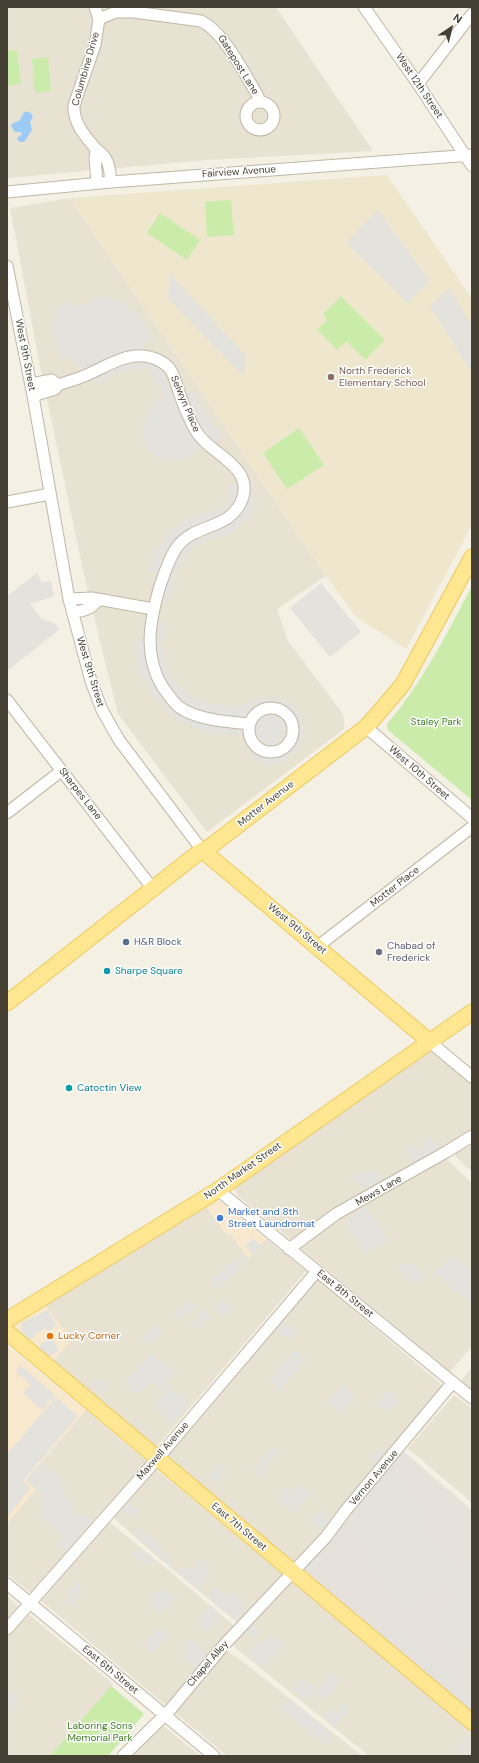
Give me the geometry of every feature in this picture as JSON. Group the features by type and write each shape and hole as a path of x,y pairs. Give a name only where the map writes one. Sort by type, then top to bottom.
{"main road":[{"name":"Motter Avenue","path":"7,1003 202,850 211,846 366,727 402,684 472,557"},
{"name":"West 9th Street","path":"202,850 430,1042"},
{"name":"North Market Street","path":"7,1320 218,1190 374,1079 472,1012"},
{"name":"East 7th Street","path":"7,1332 472,1722"}],"street":[{"name":"Columbine Drive","path":"95,7 99,18 94,45 73,110 75,120 79,126 96,149 104,155 108,162 111,182"},
{"name":"West 12th Street","path":"364,7 469,155 472,166"},
{"name":"Gatepost Lane","path":"99,18 116,12 134,12 201,20 219,34 258,96 258,102"},
{"path":"418,84 472,14"},
{"path":"96,149 95,157 97,183"},
{"name":"Fairview Avenue","path":"7,192 97,183 469,155"},
{"name":"West 9th Street","path":"7,266 31,384 70,599 91,681 102,710 119,740 202,850"},
{"name":"Selwyn Place","path":"33,396 55,389 58,385 122,359 142,355 161,361 171,371 183,403 198,435 242,476 244,489 239,507 223,522 190,535 178,547 166,569 153,609 150,630 150,655 156,675 171,700 180,708 205,718 218,721 250,724"},
{"name":"Selwyn Place","path":"31,384 52,380 58,385"},
{"path":"7,502 50,494"},
{"path":"70,599 84,597 153,609"},
{"path":"73,612 86,610 94,605 98,600"},
{"name":"Sharpes Lane","path":"7,700 153,889"},
{"name":"West 10th Street","path":"366,727 472,818"},
{"path":"7,813 61,771"},
{"name":"Motter Place","path":"317,946 472,827"},
{"path":"430,1042 472,1077"},
{"name":"Mews Lane","path":"289,1249 336,1214 472,1136"},
{"name":"East 8th Street","path":"218,1190 472,1398"},
{"name":"Maxwell Avenue","path":"7,1629 158,1458 317,1271"},
{"name":"Vernon Avenue","path":"293,1572 326,1537 346,1510 453,1382"},
{"name":"Chapel Alley","path":"123,1756 163,1715 170,1710 224,1645 293,1572"},
{"name":"East 6th Street","path":"7,1584 214,1756"}],"shaded area":[{"path":"7,7 276,7 373,151 207,160 7,178"},
{"name":"North Frederick Elementary School","path":"387,175 472,299 472,525 406,649 356,617 326,576 70,198"},
{"path":"70,198 326,576 277,609 288,641 343,714 344,729 207,832 118,714 86,584 41,371 10,208"},
{"path":"378,210 430,281 408,303 346,243"},
{"path":"170,274 245,355 244,377 168,298"},
{"path":"449,288 472,325 472,373 430,306"},
{"path":"96,295 112,298 124,303 139,315 148,330 151,341 144,342 144,361 154,363 161,368 173,396 194,392 205,416 222,436 217,441 180,460 161,458 153,453 146,444 143,434 147,414 159,399 164,398 153,372 148,369 129,370 116,373 99,385 95,379 69,357 62,359 52,328 53,319 57,310 69,299 74,306 92,303"},
{"path":"249,484 249,496 257,498 251,516 233,532 203,542 190,551 180,564 169,602 152,597 157,573 149,570 151,562 156,551 170,531 187,519 222,507 228,501 230,485"},
{"path":"37,573 42,582 51,581 54,596 30,604 41,618 55,624 60,629 7,671 7,596"},
{"path":"321,583 361,632 330,657 290,608"},
{"path":"158,621 165,623 162,643 165,660 169,671 179,685 193,698 208,704 237,707 243,706 258,698 277,696 292,704 299,712 304,727 302,741 292,756 274,765 265,765 257,761 249,752 254,746 246,735 209,733 181,722 160,705 139,672 135,639 144,639 146,626"},
{"path":"430,1050 472,1084 472,1130 294,1242 238,1196 234,1187"},
{"path":"429,1137 443,1148 417,1163 406,1152 413,1145 420,1150"},
{"path":"472,1139 472,1172 455,1156 457,1150"},
{"path":"443,1156 472,1183 472,1346 450,1372 298,1246 334,1218"},
{"path":"373,1170 383,1179 370,1190 359,1185 352,1178 359,1172"},
{"path":"217,1199 266,1239 248,1258 230,1233 227,1235 206,1206"},
{"path":"206,1206 227,1235 230,1233 248,1258 266,1239 306,1271 154,1450 51,1363 57,1356 54,1317 43,1303"},
{"path":"366,1207 389,1240 366,1255 344,1222"},
{"path":"253,1238 261,1246 252,1254 245,1246"},
{"path":"453,1255 472,1271 472,1304 435,1274"},
{"path":"246,1256 248,1258 218,1289 214,1289 209,1282 233,1262 234,1264"},
{"path":"402,1262 415,1265 422,1271 423,1278 420,1282 414,1284 398,1270"},
{"path":"316,1278 444,1387 293,1566 164,1457"},
{"path":"222,1298 233,1310 226,1318 214,1307"},
{"path":"192,1300 197,1307 178,1320 173,1312"},
{"path":"43,1303 72,1340 51,1363 10,1333 10,1321"},
{"path":"48,1310 57,1326 48,1331 46,1328 30,1340 21,1331 21,1323"},
{"path":"204,1310 210,1317 197,1328 191,1323"},
{"path":"284,1320 298,1331 290,1341 276,1330"},
{"path":"158,1324 164,1331 149,1344 143,1337"},
{"path":"52,1338 59,1351 48,1357 39,1349 41,1344"},
{"path":"7,1345 86,1410 25,1480 36,1489 7,1523"},
{"path":"295,1350 306,1359 280,1390 269,1381"},
{"path":"152,1354 174,1373 165,1383 189,1403 173,1423 153,1407 165,1392 150,1381 138,1395 124,1384"},
{"path":"20,1365 55,1395 42,1410 23,1393 31,1385 15,1371"},
{"path":"472,1367 472,1390 461,1381"},
{"path":"100,1378 108,1385 100,1394 92,1386"},
{"path":"342,1385 356,1396 342,1413 328,1402"},
{"path":"388,1390 399,1400 388,1414 377,1403"},
{"path":"454,1395 472,1409 472,1503 408,1448"},
{"path":"56,1397 78,1416 23,1481 31,1488 7,1517 7,1454"},
{"path":"86,1410 150,1464 33,1595 7,1574 7,1523 36,1489 25,1481"},
{"path":"273,1447 278,1452 264,1467 268,1471 262,1478 252,1469"},
{"path":"379,1448 387,1454 382,1460 375,1463 368,1456"},
{"path":"402,1450 472,1510 472,1713 302,1568"},
{"path":"41,1462 63,1479 60,1484 66,1488 61,1494 72,1502 68,1507 80,1517 83,1513 97,1524 68,1553 57,1544 64,1536 41,1516 45,1507 41,1492 29,1483 32,1479 29,1477"},
{"path":"220,1464 227,1470 214,1484 207,1478"},
{"path":"154,1468 283,1574 239,1624 154,1554 113,1517"},
{"path":"390,1470 412,1489 412,1500 428,1513 416,1528 457,1562 459,1566 466,1564 472,1558 472,1640 460,1654 439,1635 443,1630 434,1623 457,1596 444,1584 433,1596 429,1592 412,1612 383,1587 388,1581 364,1560 372,1551 350,1532 360,1510 357,1508"},
{"path":"300,1485 312,1494 294,1514 276,1499 287,1487 293,1492"},
{"path":"128,1502 140,1511 133,1519 122,1509"},
{"path":"321,1509 328,1515 325,1519 328,1521 321,1530 311,1521"},
{"path":"108,1521 238,1629 169,1708 39,1599"},
{"path":"137,1528 143,1530 164,1547 159,1552 173,1563 170,1567 133,1532"},
{"path":"139,1547 155,1560 149,1567 133,1554"},
{"path":"200,1559 209,1566 209,1572 203,1580 203,1587 200,1591 177,1571 182,1565 190,1571"},
{"path":"289,1578 472,1730 454,1754 450,1756 369,1756 232,1645"},
{"path":"76,1581 82,1585 77,1598 70,1606 65,1603 70,1596 68,1592"},
{"path":"215,1587 226,1597 231,1592 242,1601 239,1604 245,1609 236,1620 207,1596"},
{"path":"164,1588 176,1597 160,1615 154,1610 150,1601 151,1594"},
{"path":"7,1596 22,1609 7,1628"},
{"path":"210,1605 221,1615 207,1632 196,1622"},
{"path":"26,1612 113,1684 50,1756 7,1756 7,1635"},
{"path":"251,1623 260,1631 254,1639 244,1631"},
{"path":"160,1626 171,1634 153,1652 145,1646"},
{"path":"399,1629 461,1684 458,1687 472,1700 472,1709 391,1637"},
{"path":"270,1636 284,1642 263,1668 247,1655 257,1645"},
{"path":"190,1639 210,1657 199,1671 184,1658 189,1652 183,1647"},
{"path":"227,1651 242,1661 361,1755 227,1756 173,1711 216,1661"},
{"path":"331,1673 341,1680 325,1701 315,1693"},
{"path":"302,1678 317,1689 307,1701 292,1690"},
{"path":"7,1691 18,1697 17,1706 7,1718"},
{"path":"289,1699 335,1737 326,1746 281,1708"},
{"path":"343,1703 350,1709 335,1727 323,1717 332,1706 337,1710"},
{"path":"160,1723 200,1756 131,1756"},
{"path":"472,1730 472,1756 450,1756 454,1754"}],"green space":[{"path":"17,50 21,84 7,86 7,51"},
{"path":"48,57 51,91 35,93 32,59"},
{"path":"231,200 234,235 207,237 205,202"},
{"path":"160,213 200,240 187,260 147,233"},
{"path":"341,296 385,340 365,360 347,341 337,350 317,330 327,320 323,314"},
{"path":"299,428 324,465 287,489 263,453"},
{"name":"Staley Park","path":"472,586 472,800 388,730 387,724 412,692 423,675"},
{"name":"Laboring Sons Memorial Park","path":"111,1686 144,1714 108,1756 50,1756"}],"water":[{"path":"24,112 29,112 33,116 30,122 32,130 24,142 19,142 17,138 22,134 21,132 15,132 11,126 20,120"}],"place":[{"name":"North Frederick Elementary School","path":"331,377"},
{"name":"H&R Block","path":"126,942"},
{"name":"Chabad of Frederick","path":"379,952"},
{"name":"Sharpe Square","path":"107,971"},
{"name":"Catoctin View","path":"69,1088"},
{"name":"Market and 8th Street Laundromat","path":"220,1218"},
{"name":"Lucky Corner","path":"50,1336"}]}
